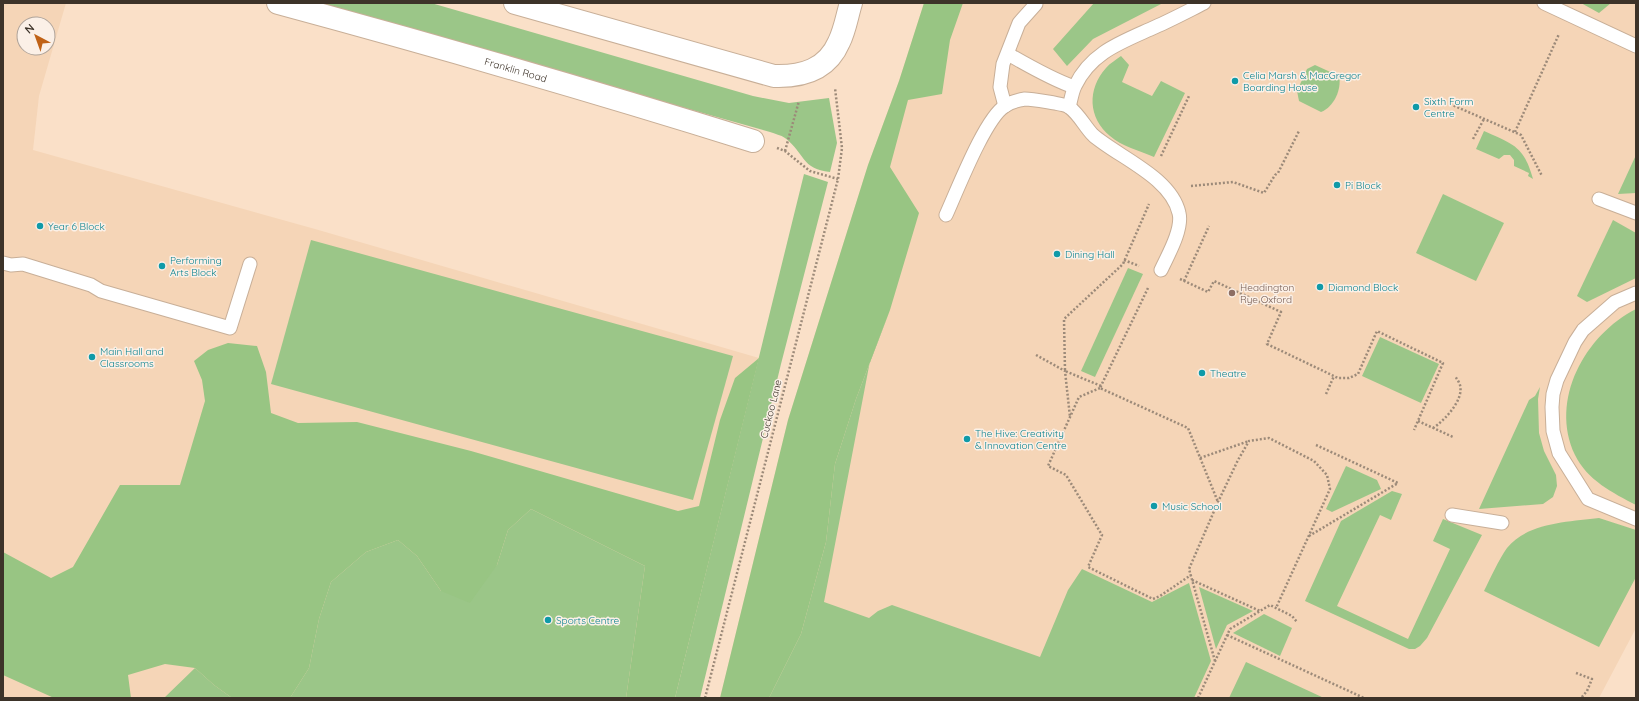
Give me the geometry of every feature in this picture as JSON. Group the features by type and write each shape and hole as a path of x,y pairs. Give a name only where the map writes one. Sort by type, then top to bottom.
{"street":[{"name":"Franklin Road","path":"278,3 409,39 753,141"},
{"path":"515,3 774,76 791,77 807,73 820,65 831,55 839,42 851,3"}],"lane":[{"path":"1069,107 1074,87 1090,64 1110,47 1163,24 1204,3"},
{"path":"1544,3 1636,46"},
{"path":"1005,106 1000,87 1004,64 1019,24 1036,4"},
{"path":"1008,54 1061,83 1074,87"},
{"path":"946,215 994,115 1005,106 1025,99 1069,107 1092,133 1107,146 1130,159 1168,192 1179,212 1180,224 1161,270"},
{"path":"1600,199 1636,213"},
{"path":"3,263 11,265 23,264 91,285 101,291 230,328 250,264"},
{"path":"1636,294 1615,302 1583,330 1575,342 1557,380 1553,394 1552,407 1553,431 1559,453 1588,499 1636,519"},
{"path":"1452,515 1502,523"}],"path":[{"path":"1514,132 1568,14"},
{"path":"807,73 785,151 810,171 838,179"},
{"path":"1150,175 1159,160 1188,96"},
{"path":"1450,104 1521,135 1542,176"},
{"path":"1473,139 1484,119"},
{"name":"Cuckoo Lane","path":"705,698 838,179 842,148 840,122"},
{"path":"1184,280 1209,226"},
{"path":"1124,260 1143,268"},
{"path":"1191,575 1160,596 1153,598 1088,567 1102,535 1066,475 1048,466 1079,397 1101,387 1148,289 1161,270 1208,292 1214,281 1281,312 1267,344 1338,378 1349,378 1358,374 1377,331 1443,363 1414,430"},
{"path":"1036,355 1065,371 1070,417"},
{"path":"1326,394 1334,376"},
{"path":"1433,428 1449,415 1459,396 1460,385 1455,376"},
{"path":"1080,377 1188,428 1218,502"},
{"path":"1418,421 1453,437"},
{"path":"1200,458 1249,441 1269,438 1314,460 1327,475 1330,489 1276,608"},
{"path":"1215,661 1189,569 1218,502 1249,441"},
{"path":"1308,537 1398,483 1316,445"},
{"path":"1192,580 1260,611"},
{"path":"1198,698 1230,629 1270,605 1292,616 1297,622"},
{"path":"1227,635 1364,698"},
{"path":"1576,673 1592,679 1587,691 1581,698"}],"shaded area":[{"path":"3,3 66,3 56,37 56,16 16,16 16,56 51,56 39,96 33,150 315,229 759,358 675,698 3,698"},
{"name":"Headington Rye Oxford","path":"924,3 1636,3 1636,628 1599,698 720,698 788,420 868,165 899,81"}],"green space":[{"path":"312,3 431,3 753,96 789,103 829,98 837,143 830,172 814,168 808,164 796,149 780,135"},
{"path":"924,3 963,3 950,40 942,94 908,100 890,167 919,213 890,310 856,399 835,464 826,542 801,634 769,698 720,698 788,420 868,165 899,81"},
{"path":"1094,3 1163,3 1093,39 1067,66 1053,49"},
{"path":"1581,3 1611,3 1599,13"},
{"path":"1121,56 1129,65 1122,82 1152,96 1161,81 1185,93 1154,157 1114,140 1097,121 1094,112 1093,94 1100,76 1111,63"},
{"path":"1315,65 1339,76 1340,81 1338,92 1333,102 1326,110 1321,112 1299,101 1297,91 1307,69"},
{"path":"1484,131 1503,139 1516,148 1526,159 1533,179 1528,176 1529,173 1514,166 1514,160 1510,155 1504,155 1499,159 1476,149"},
{"path":"1636,155 1636,193 1618,194"},
{"path":"804,174 828,182 781,364 700,698 675,698"},
{"path":"1443,194 1504,223 1476,281 1416,253"},
{"path":"1613,220 1636,233 1636,278 1587,302 1577,296"},
{"path":"311,240 733,356 693,500 271,384"},
{"path":"1128,268 1143,274 1095,377 1081,371"},
{"path":"1636,309 1636,505 1601,485 1586,472 1575,455 1568,434 1566,413 1569,391 1587,352 1601,335 1618,320"},
{"path":"1380,337 1439,364 1421,403 1362,376"},
{"path":"228,343 257,346 266,372 271,413 298,423 357,422 471,451 678,511 699,506 720,420 735,378 759,358 675,698 626,698 645,566 531,509 508,530 497,565 470,603 441,591 417,556 398,540 366,552 331,582 319,619 309,668 290,698 232,698 214,685 195,668 165,664 128,675 131,698 54,698 3,675 3,552 51,578 73,567 120,485 180,485 205,401 202,380 194,361 208,350"},
{"path":"869,364 824,602 869,618 878,611 892,605 1040,657 1068,590 1082,569 1152,602 1189,583 1211,661 1194,698 769,698 801,634 826,542 835,464"},
{"path":"1540,387 1538,399 1539,433 1544,451 1556,475 1557,486 1553,497 1543,504 1479,509 1529,400 1535,396"},
{"path":"1346,466 1377,480 1381,489 1332,512 1326,509"},
{"path":"1392,491 1402,494 1391,520 1380,515 1337,606 1408,639 1450,549 1433,541 1443,519 1482,535 1427,638 1415,649 1409,649 1305,601 1341,521"},
{"path":"531,509 645,566 626,698 290,698 309,668 319,619 331,582 366,552 398,540 417,556 441,591 497,565 508,530"},
{"path":"1599,518 1636,530 1636,577 1599,647 1484,591 1507,548 1516,539 1537,528 1562,522"},
{"path":"1199,587 1253,611 1227,625 1216,649"},
{"path":"1264,614 1292,628 1280,656 1233,633"},
{"path":"1246,662 1324,698 1229,698"},
{"path":"195,668 214,685 232,698 164,698"}],"place":[{"name":"Celia Marsh & MacGregor Boarding House","path":"1235,81"},
{"name":"Sixth Form Centre","path":"1416,107"},
{"name":"Pi Block","path":"1337,185"},
{"name":"Year 6 Block","path":"40,226"},
{"name":"Dining Hall","path":"1057,254"},
{"name":"Performing Arts Block","path":"162,266"},
{"name":"Diamond Block","path":"1320,287"},
{"name":"Headington Rye Oxford","path":"1232,293"},
{"name":"Main Hall and Classrooms","path":"92,357"},
{"name":"Theatre","path":"1202,373"},
{"name":"The Hive: Creativity & Innovation Centre","path":"967,439"},
{"name":"Music School","path":"1154,506"},
{"name":"Sports Centre","path":"548,620"}]}
